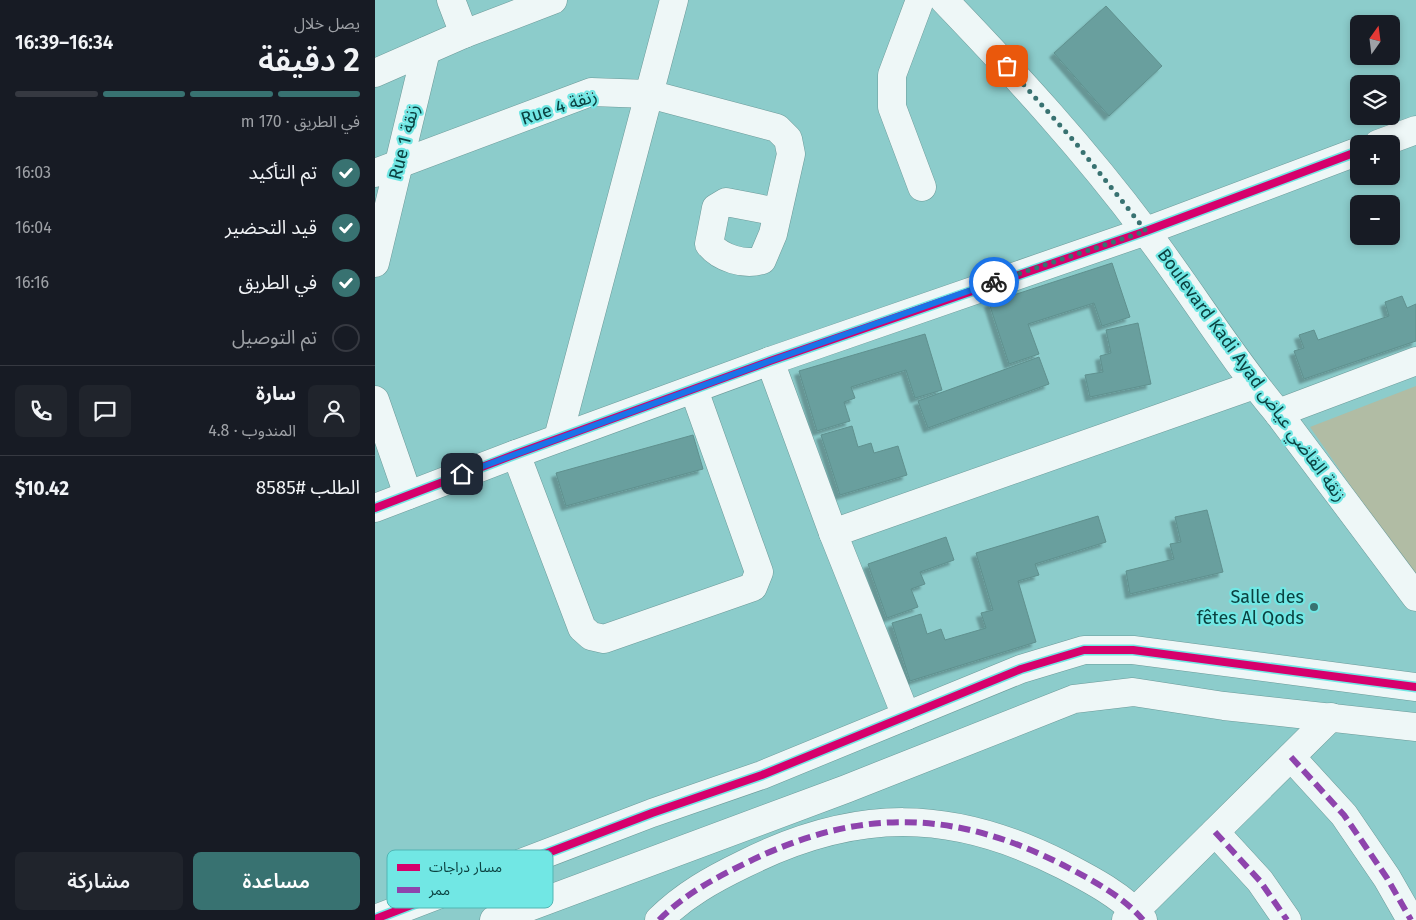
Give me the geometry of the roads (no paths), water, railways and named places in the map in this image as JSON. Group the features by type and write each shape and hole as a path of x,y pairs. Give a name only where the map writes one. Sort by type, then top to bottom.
{"street":[{"path":"451,0 464,34"},
{"path":"375,72 464,34 553,0"},
{"path":"558,438 674,0"},
{"path":"920,0 892,75 892,107 922,187"},
{"name":"Boulevard Kadi Ayad زنقة القاضي عياض","path":"944,0 1007,66 1074,141 1146,231 1254,384 1278,413 1416,597"},
{"name":"Rue 1 زنقة","path":"375,263 387,169 426,51"},
{"name":"Rue 4 زنقة","path":"387,169 591,92 649,94 777,128 788,139 791,154 778,212"},
{"path":"1400,136 1416,130"},
{"path":"375,508 515,454 770,361 1146,231 1350,154"},
{"path":"770,361 833,534 906,716"},
{"path":"1278,413 1416,361"},
{"path":"833,534 1254,384"},
{"path":"515,454 582,628 591,636 604,639 753,587 759,572 694,390"},
{"path":"375,400 408,495"},
{"path":"553,851 652,813 762,775 1021,668 1084,650 1133,650 1416,687"},
{"path":"553,898 846,789 1074,698 1133,692 1224,706 1416,727"},
{"path":"659,920 671,908 707,882 767,852 834,828 876,822 934,824 990,834 1031,849 1091,879 1135,917 1215,832 1331,717"},
{"path":"1291,758 1344,815 1387,878 1411,920"},
{"path":"1215,832 1260,882 1287,920"},
{"path":"375,919 404,908"},
{"path":"494,920 526,908"}],"place":[{"name":"Salle des fêtes Al Qods","path":"1314,607"}]}
